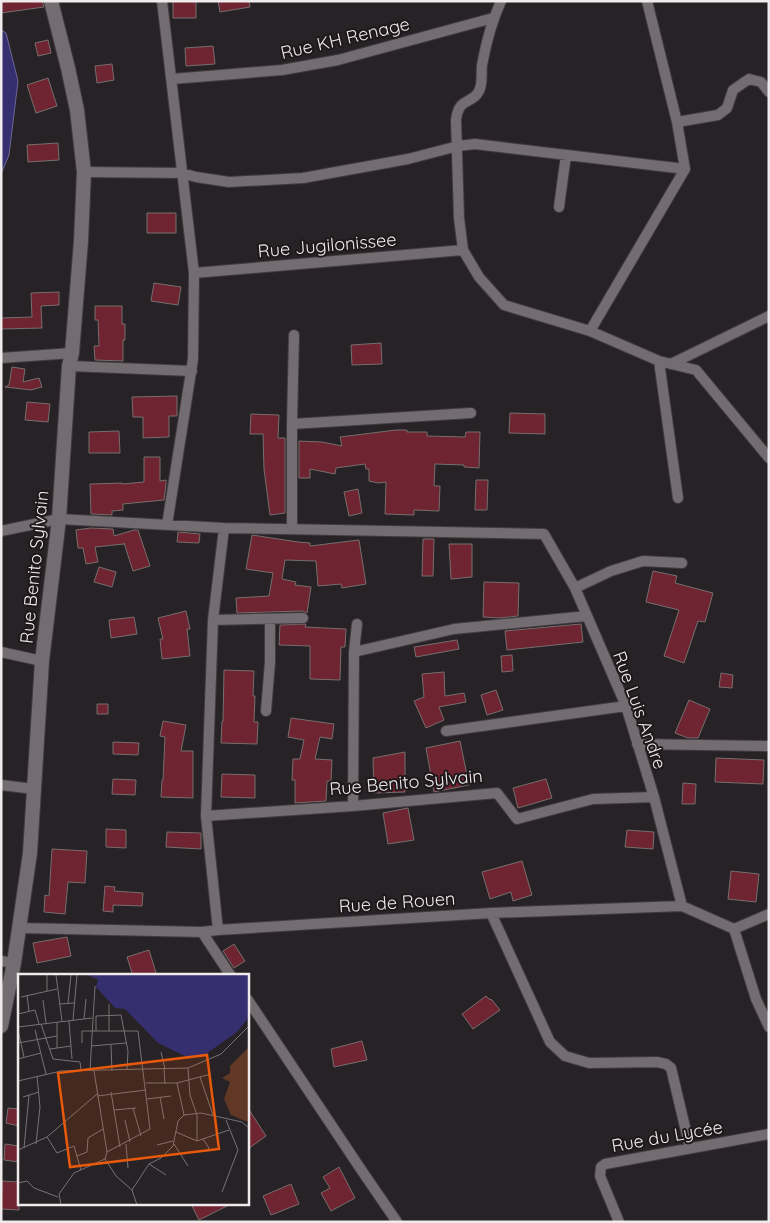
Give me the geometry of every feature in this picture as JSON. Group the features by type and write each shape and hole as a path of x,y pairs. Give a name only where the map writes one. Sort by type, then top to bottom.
{"main road":[{"name":"Rue Benito Sylvain","path":"1,1026 8,962 20,928 30,853 42,661 59,519 70,360 81,242 84,172 77,110 51,1"}],"street":[{"path":"162,1 194,273 194,349 192,371 167,525"},
{"path":"501,1 494,18 482,66 479,93 461,106 456,120 459,218 463,250 479,278 504,305 590,331 659,361 696,370 769,458"},
{"path":"590,331 685,169 677,122 647,1"},
{"name":"Rue KH Renage","path":"172,78 282,70 338,60 494,18"},
{"path":"677,122 718,115 727,108 734,90 748,78 761,82 769,92"},
{"path":"84,172 182,173 229,182 303,178 408,159 458,146 475,144 685,169"},
{"path":"559,207 566,155"},
{"name":"Rue Jugilonissee","path":"194,273 463,250"},
{"path":"671,364 769,316"},
{"path":"1,531 59,519 224,528 292,529 294,335"},
{"path":"1,358 70,360 192,371"},
{"path":"659,361 678,498"},
{"path":"292,424 471,413"},
{"path":"218,930 206,816 214,620 224,528"},
{"name":"Rue Luis Andre","path":"292,529 544,534 575,588 626,706 654,797 682,906"},
{"path":"575,588 610,570 643,561 682,563"},
{"path":"354,652 454,629 587,616"},
{"path":"266,711 270,662 270,618"},
{"path":"214,620 303,618"},
{"path":"352,806 354,652 357,624"},
{"path":"1,652 42,661"},
{"path":"446,731 626,706"},
{"path":"637,744 769,746"},
{"path":"1,785 34,789"},
{"name":"Rue Benito Sylvain","path":"206,816 352,806 497,793 517,819 593,799 654,797"},
{"name":"Rue de Rouen","path":"20,928 202,932 491,913 682,906 734,929"},
{"path":"491,913 550,1042 565,1056 589,1062 657,1062 666,1064 671,1068 690,1148"},
{"path":"769,914 734,929 756,999 769,1027"},
{"path":"202,932 230,974"},
{"path":"249,1002 397,1222"},
{"name":"Rue du Lycée","path":"619,1222 600,1176 601,1167 605,1164 769,1134"}],"shaded area":[{"path":"1,30 6,33 18,81 9,155 1,174"}],"building":[{"path":"1,1 42,1 44,7 1,13"},
{"path":"173,1 196,1 196,18 173,18"},
{"path":"218,1 249,1 250,7 220,12"},
{"path":"48,40 51,53 38,56 35,43"},
{"path":"213,46 215,64 186,66 185,48"},
{"path":"112,64 114,80 97,83 95,66"},
{"path":"48,78 57,106 36,113 27,85"},
{"path":"58,143 59,160 28,162 27,145"},
{"path":"147,213 176,213 176,233 147,233"},
{"path":"154,283 181,287 178,305 151,301"},
{"path":"59,292 59,305 41,306 42,328 1,329 1,318 32,317 31,293"},
{"path":"95,306 122,306 122,324 125,324 123,361 95,360 94,346 99,346 98,320 95,320"},
{"path":"381,343 382,364 352,365 351,345"},
{"path":"12,367 25,369 23,382 39,378 42,387 31,390 5,387 9,385"},
{"path":"177,396 177,416 169,416 169,437 143,438 143,417 133,417 132,397"},
{"path":"27,402 50,404 48,422 25,420"},
{"path":"510,413 545,414 545,434 509,433"},
{"path":"251,414 279,415 278,438 285,438 285,513 270,515 264,469 263,434 250,434"},
{"path":"396,430 427,432 427,436 465,437 466,432 480,432 479,468 464,467 464,465 435,464 434,486 440,486 439,511 414,510 414,515 385,514 386,482 369,481 369,469 366,469 365,464 336,468 335,474 310,469 310,478 299,478 299,441 322,442 342,446 340,437"},
{"path":"119,431 120,453 89,453 89,432"},
{"path":"144,457 160,457 160,481 166,480 164,500 123,504 123,510 112,511 112,515 91,514 90,484 144,482"},
{"path":"476,480 488,480 487,510 475,510"},
{"path":"358,489 362,513 349,516 344,492"},
{"path":"91,528 113,529 114,536 138,530 150,566 133,571 124,543 95,547 98,562 86,564 83,548 78,548 76,530"},
{"path":"178,532 200,534 199,543 177,542"},
{"path":"252,535 310,543 310,546 359,540 366,584 342,588 341,584 318,586 316,561 285,560 282,579 296,582 295,585 311,587 307,613 303,611 237,613 236,598 269,596 273,573 246,569"},
{"path":"423,539 434,539 433,576 422,576"},
{"path":"449,544 472,544 472,577 451,579"},
{"path":"99,567 116,572 112,587 94,582"},
{"path":"653,571 677,576 675,583 713,593 705,622 698,621 684,663 664,656 679,610 646,602"},
{"path":"484,582 519,583 518,616 483,617"},
{"path":"186,611 190,629 187,629 190,656 162,659 160,639 163,639 158,618"},
{"path":"134,617 137,634 111,638 109,620"},
{"path":"306,624 305,627 346,629 345,647 341,647 340,680 310,679 310,646 279,645 280,625"},
{"path":"581,624 583,642 507,650 505,631"},
{"path":"457,640 459,649 416,657 414,647"},
{"path":"512,655 513,671 502,672 501,656"},
{"path":"224,670 254,671 254,722 258,722 257,744 221,743"},
{"path":"444,672 445,696 464,693 466,702 439,707 444,720 426,728 414,701 424,697 422,674"},
{"path":"721,673 733,675 732,688 719,687"},
{"path":"496,690 503,710 487,715 481,695"},
{"path":"689,700 710,709 698,738 688,738 675,733"},
{"path":"97,704 108,704 108,714 97,714"},
{"path":"291,718 334,724 332,739 320,737 315,759 332,760 331,781 327,781 326,801 295,803 295,780 292,780 293,759 300,759 304,740 288,737"},
{"path":"163,721 186,725 181,751 193,751 193,798 161,797 165,737 160,736"},
{"path":"460,741 469,785 434,792 426,748"},
{"path":"113,742 139,743 138,755 113,754"},
{"path":"405,752 405,792 374,793 373,758"},
{"path":"716,758 764,760 763,784 715,782"},
{"path":"222,774 255,775 255,798 221,797"},
{"path":"113,779 136,780 135,795 112,794"},
{"path":"546,779 552,798 518,808 513,788"},
{"path":"683,783 696,784 695,804 682,804"},
{"path":"408,808 414,840 388,844 383,813"},
{"path":"106,829 126,830 126,848 106,847"},
{"path":"627,830 654,832 653,849 625,847"},
{"path":"167,832 201,833 201,849 166,847"},
{"path":"52,849 87,851 85,883 68,882 65,914 44,912 45,895 49,896"},
{"path":"522,861 532,895 513,901 511,892 490,899 482,872"},
{"path":"731,871 759,874 756,902 728,899"},
{"path":"105,886 115,887 114,891 143,893 142,906 113,905 113,912 103,911"},
{"path":"67,937 71,956 37,963 33,943"},
{"path":"234,944 245,961 234,968 223,951"},
{"path":"149,950 156,974 132,974 127,957"},
{"path":"486,996 500,1010 473,1029 462,1014"},
{"path":"362,1041 367,1060 334,1067 331,1049"},
{"path":"8,1108 18,1109 18,1126 6,1123"},
{"path":"249,1110 266,1136 249,1148"},
{"path":"5,1144 18,1146 18,1162 4,1160"},
{"path":"339,1167 355,1198 331,1211 321,1193 330,1188 323,1177"},
{"path":"2,1181 18,1182 19,1210 1,1209"},
{"path":"291,1184 299,1204 271,1215 263,1196"},
{"path":"192,1206 227,1206 199,1220"}]}
